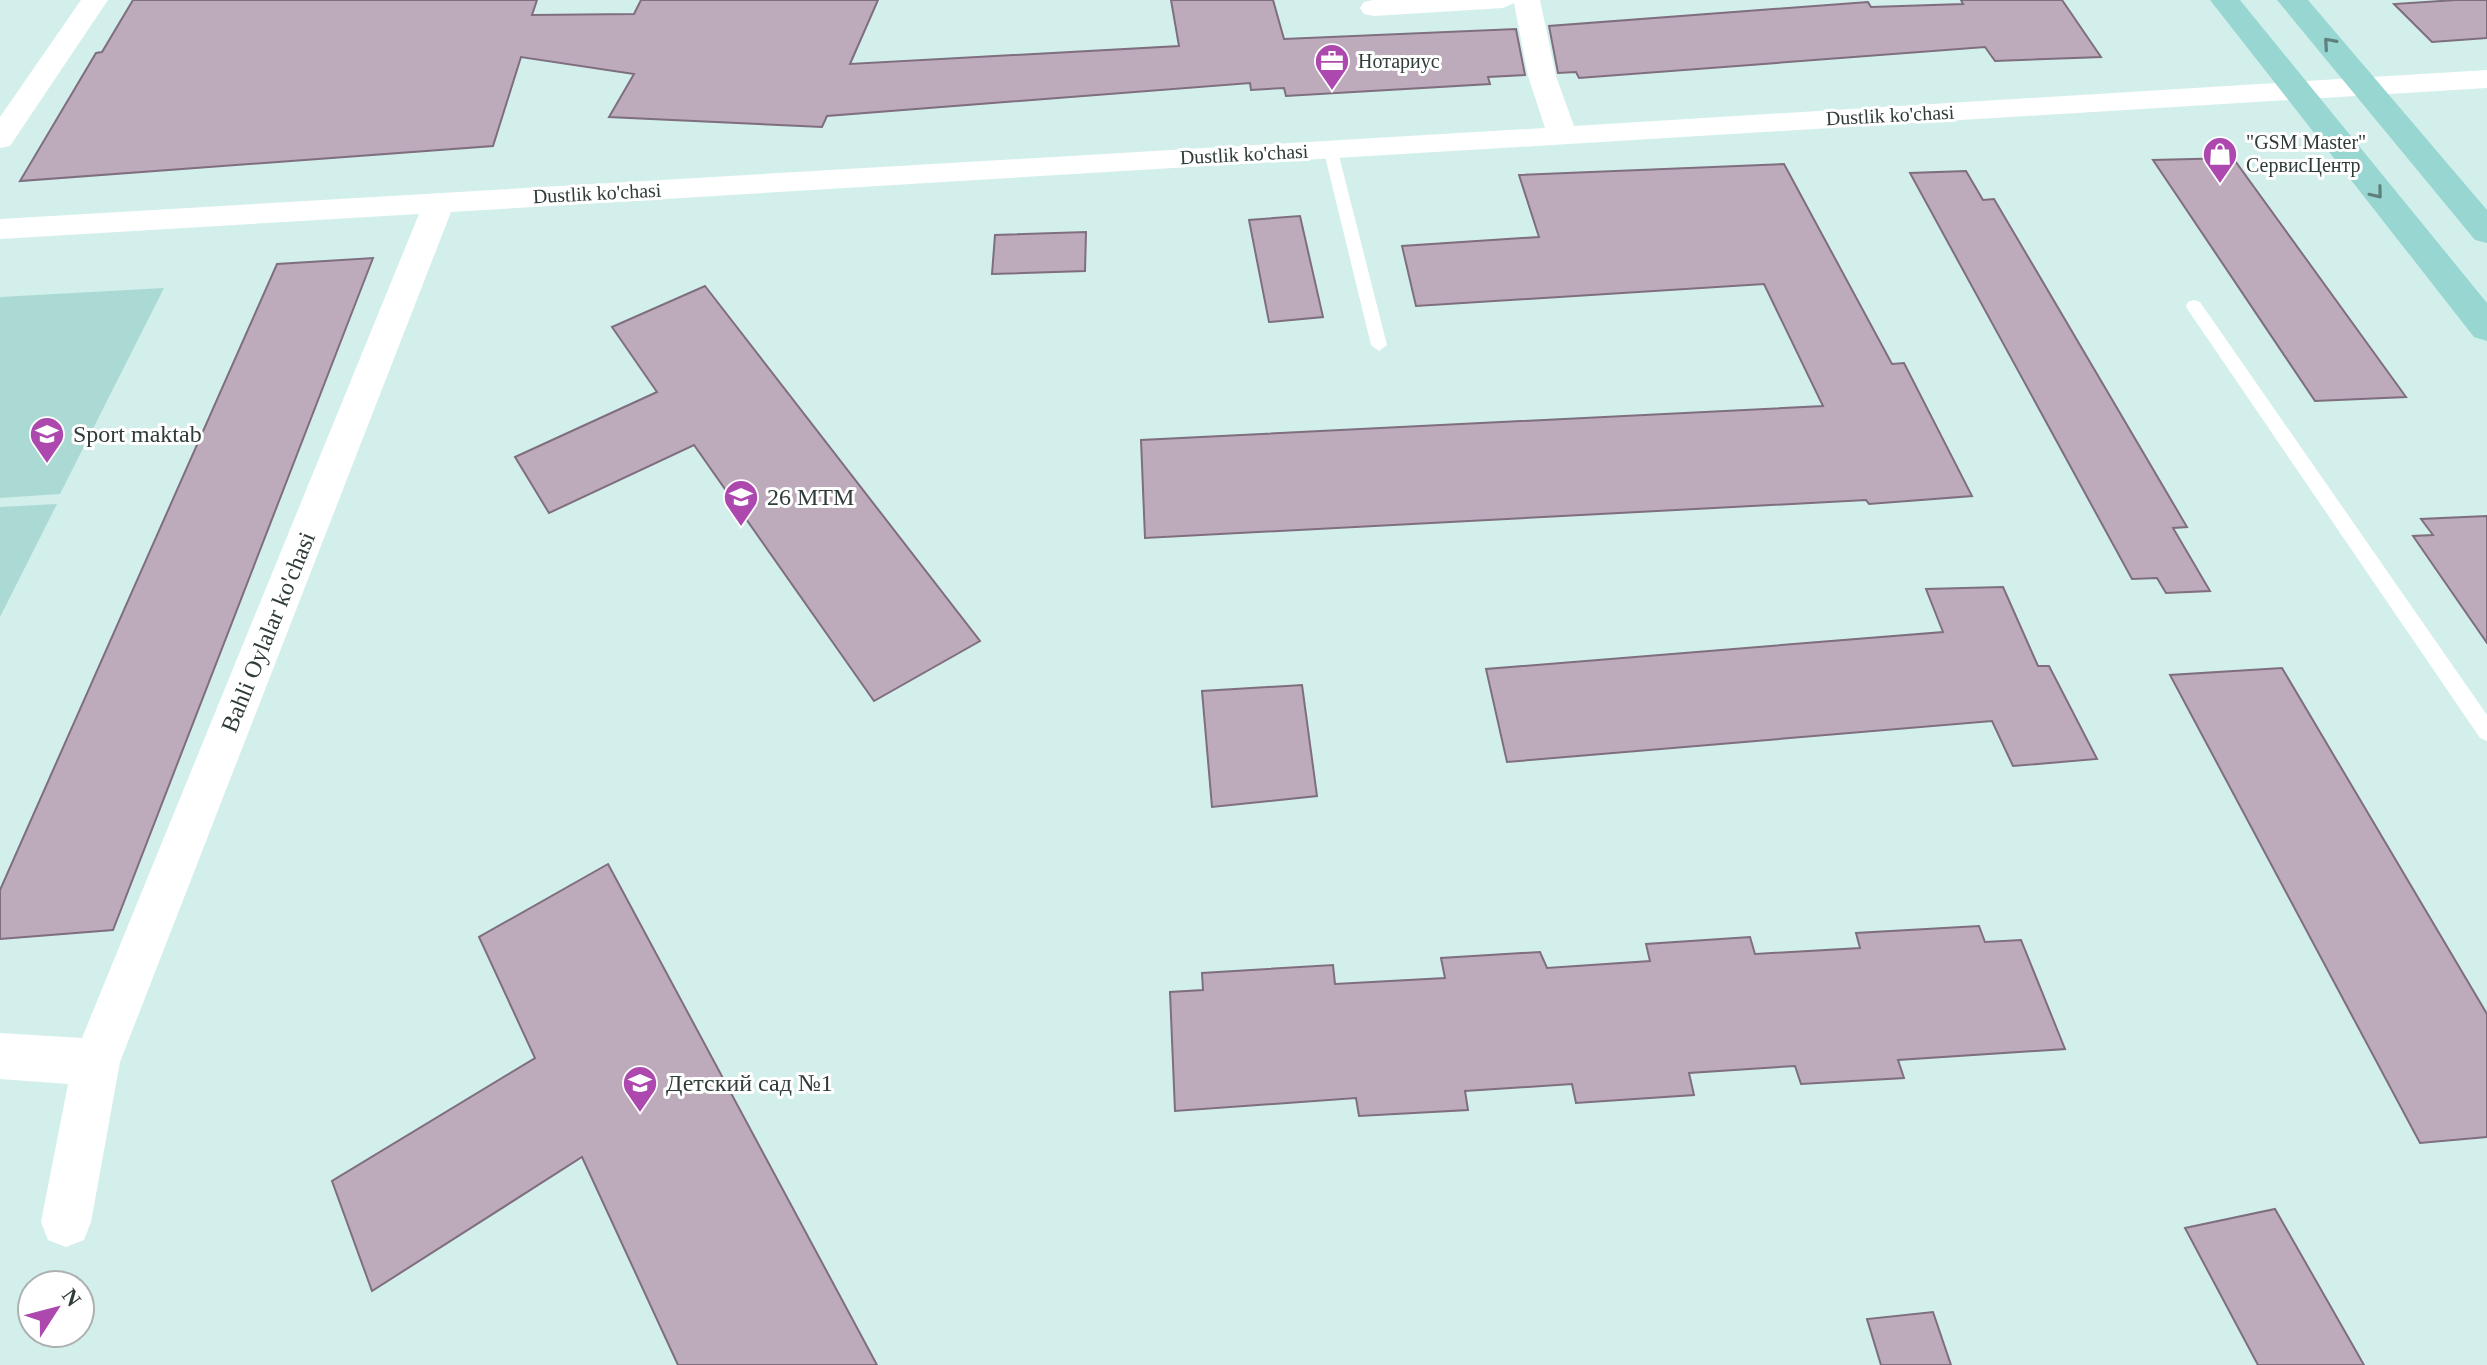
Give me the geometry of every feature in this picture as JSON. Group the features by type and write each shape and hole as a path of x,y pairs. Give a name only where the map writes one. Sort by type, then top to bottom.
{"main road":[{"path":"2225,0 2487,328"},
{"path":"2292,0 2487,232"}],"street":[{"path":"0,139 95,0"},
{"path":"1374,8 1503,0"},
{"path":"1527,0 1542,76 1562,134"},
{"name":"Dustlik ko'chasi","path":"0,229 2487,79"},
{"name":"Bahli Oylalar ko'chasi","path":"66,1222 96,1062 439,203"},
{"path":"0,1056 96,1062"}],"lane":[{"path":"1330,148 1379,345"},
{"path":"2194,306 2487,732"}],"shaded area":[{"name":"Sport maktab","path":"164,288 60,494 0,498 0,297"},
{"path":"57,504 0,617 0,507"}],"building":[{"path":"133,0 537,0 532,15 634,14 641,0 878,0 850,64 1179,46 1171,0 1273,0 1284,39 1516,29 1525,75 1488,77 1490,84 1286,96 1284,88 1251,90 1250,83 827,116 822,127 609,117 634,74 521,57 493,146 20,181 96,53 102,52"},
{"path":"1961,0 2062,0 2101,57 1995,61 1985,47 1579,78 1576,72 1558,73 1549,26 1868,2 1871,7 1963,4"},
{"path":"2487,0 2487,38 2432,42 2394,4"},
{"path":"2233,158 2406,397 2315,401 2153,160"},
{"path":"1784,164 1892,364 1904,363 1972,496 1869,504 1866,500 1145,538 1141,440 1823,406 1764,284 1416,306 1402,246 1539,237 1519,175"},
{"path":"1966,171 1983,200 1994,199 2187,527 2173,528 2210,591 2166,593 2157,578 2132,579 1910,173"},
{"path":"1300,216 1323,317 1269,322 1249,220"},
{"path":"1086,232 1085,271 992,274 995,235"},
{"path":"373,258 113,930 0,939 0,890 277,264"},
{"path":"705,286 980,641 874,701 694,445 549,513 515,457 657,392 612,327"},
{"path":"2487,516 2487,643 2413,536 2433,535 2421,519"},
{"path":"2003,587 2038,666 2049,666 2097,759 2013,766 1992,721 1507,762 1486,669 1943,632 1926,589"},
{"path":"2282,668 2487,1014 2487,1137 2420,1143 2170,675"},
{"path":"1302,685 1317,796 1212,807 1202,691"},
{"path":"608,864 877,1365 678,1365 582,1157 372,1291 332,1181 535,1058 479,937"},
{"path":"1979,926 1985,942 2021,940 2065,1049 1898,1060 1904,1078 1801,1084 1795,1066 1689,1073 1694,1095 1576,1103 1572,1084 1465,1091 1468,1110 1359,1116 1356,1098 1175,1111 1170,992 1203,990 1202,973 1333,965 1335,984 1445,978 1441,958 1540,952 1547,968 1650,961 1646,944 1750,937 1755,954 1860,948 1856,933"},
{"path":"2275,1209 2364,1365 2258,1365 2185,1228"},
{"path":"1933,1312 1951,1365 1881,1365 1867,1319"}],"place":[{"name":"Нотариус","path":"1332,92"},
{"name":"\"GSM Master\" СервисЦентр","path":"2220,185"},
{"name":"Sport maktab","path":"47,465"},
{"name":"26 MTM","path":"741,528"},
{"name":"Детский сад №1","path":"640,1114"}]}
